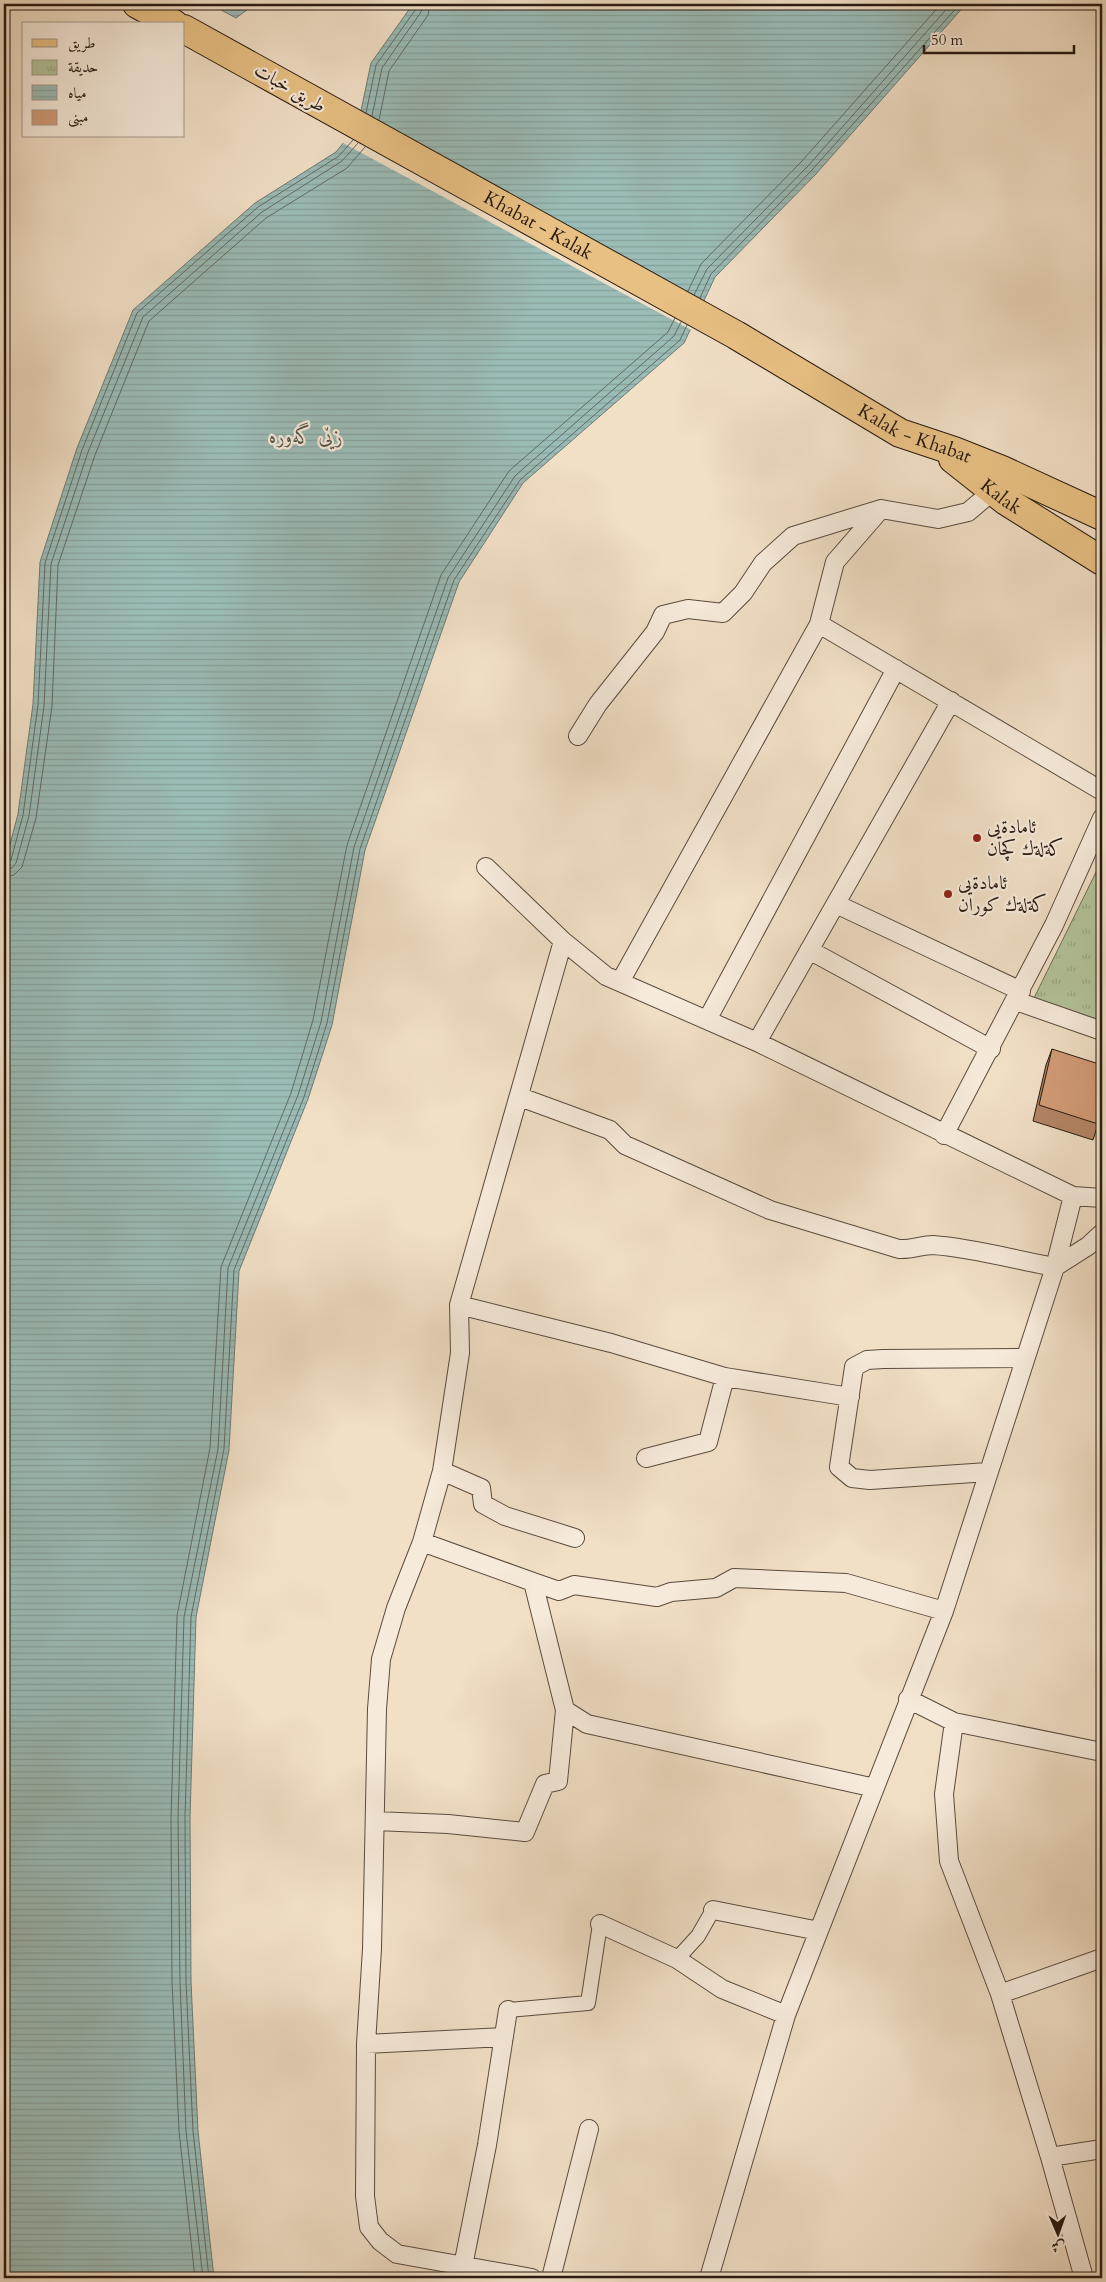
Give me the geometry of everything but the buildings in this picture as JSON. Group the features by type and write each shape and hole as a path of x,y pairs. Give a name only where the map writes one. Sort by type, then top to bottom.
{"main road":[{"path":"137,4 170,22"},
{"name":"طريق خبات","path":"185,30 340,117"},
{"name":"Khabat - Kalak","path":"340,117 736,335"},
{"name":"Kalak - Khabat","path":"736,335 900,433 1002,470 1102,516"},
{"name":"Kalak","path":"900,433 948,454 993,491 1038,522 1102,561"}],"street":[{"path":"578,736 598,704 655,632 663,615 688,609 723,612 743,593 763,563 792,536 881,509 938,519 968,512 993,491"},
{"path":"620,982 819,624 835,562 881,509"},
{"path":"819,624 1102,791"},
{"path":"707,1020 896,669"},
{"path":"757,1042 951,702"},
{"path":"944,1136 992,1049 1054,926 1102,818"},
{"path":"486,867 563,941 606,976 757,1042 944,1136 1073,1196 1102,1198"},
{"path":"836,904 1018,996 1102,1031"},
{"path":"532,2278 397,2254 380,2241 368,2227 365,2196 366,2044 372,1950 377,1709 381,1659 396,1608 422,1542 442,1471 460,1353 459,1306 563,941"},
{"path":"809,950 992,1049"},
{"path":"520,1097 610,1130 625,1145 770,1210 899,1249 912,1250 931,1245 951,1247 1055,1267 1088,1246 1102,1233"},
{"path":"709,2278 786,2014 944,1611 1055,1267 1073,1196"},
{"path":"459,1306 611,1343 725,1377 850,1397"},
{"path":"988,1472 870,1480 852,1478 839,1467 854,1367 867,1360 1025,1358"},
{"path":"646,1458 708,1442 725,1377"},
{"path":"442,1471 481,1488 483,1504 505,1516 575,1538"},
{"path":"422,1542 559,1591 574,1585 657,1597 670,1592 716,1588 734,1578 846,1583 944,1611"},
{"path":"376,1821 448,1824 525,1832 545,1784 558,1781 565,1710 533,1582"},
{"path":"908,1699 954,1722 1102,1752"},
{"path":"565,1710 587,1724 875,1788"},
{"path":"954,1722 944,1794 950,1862 1000,1994 1050,2157 1084,2278"},
{"path":"677,1958 698,1936 713,1910 819,1930"},
{"path":"463,2266 487,2145 508,2010 588,2003 600,1924 677,1958 722,1989 786,2014"},
{"path":"1000,1994 1102,1958"},
{"path":"366,2044 504,2037"},
{"path":"551,2278 589,2129"},
{"path":"1050,2157 1102,2149"}],"green space":[{"path":"1102,860 1102,1021 1034,998"}],"water":[{"path":"210,4 255,4 236,18"},
{"name":"زێی گەورە","path":"413,4 966,4 816,174 715,277 684,343 523,483 459,582 365,850 332,1025 308,1099 239,1271 229,1450 196,1617 190,1818 191,1982 198,2131 214,2278 4,2278 4,867 18,814 33,704 40,562 77,448 133,310 255,203 336,152 358,125 371,63"}],"pier":[{"path":"355,126 700,315 693,331 341,142"}],"place":[{"name":"ئامادةيى كةلةك كچان","path":"977,838"},
{"name":"ئامادةيى كةلةك كوران","path":"948,894"}]}
